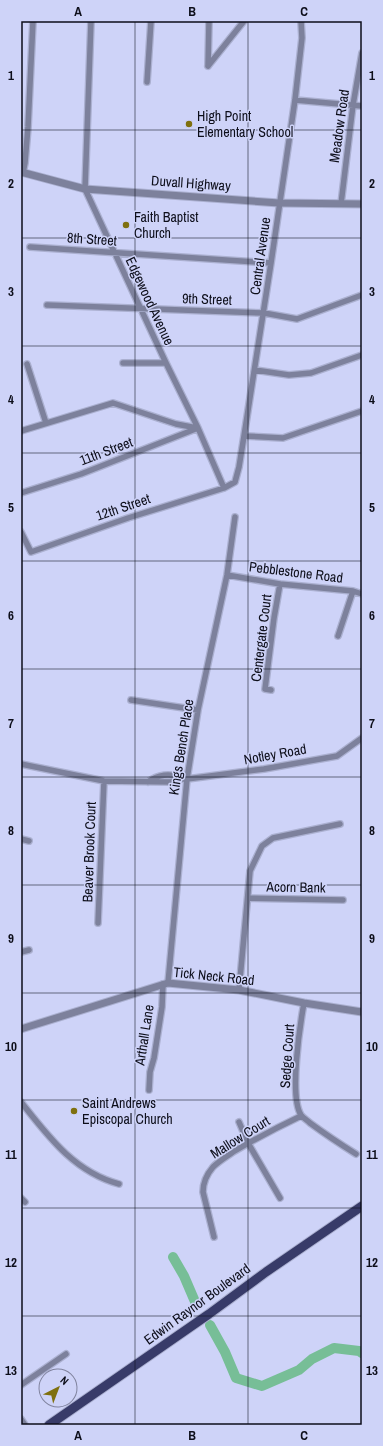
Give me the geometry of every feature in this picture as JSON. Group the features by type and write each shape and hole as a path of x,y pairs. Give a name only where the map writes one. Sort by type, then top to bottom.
{"main road":[{"name":"Edwin Raynor Boulevard","path":"49,1425 362,1206"}],"street":[{"path":"22,173 25,163 28,127 33,21"},
{"name":"Edgewood Avenue","path":"91,21 85,189 140,309 198,428 224,488"},
{"path":"145,21 151,23 147,82"},
{"path":"209,21 208,66 244,21"},
{"name":"Central Avenue","path":"224,488 235,482 239,467 255,370 295,100 302,38 301,21"},
{"name":"Meadow Road","path":"341,204 353,105 362,53"},
{"path":"295,100 362,106"},
{"name":"Duvall Highway","path":"22,173 85,189 279,203 362,204"},
{"name":"8th Street","path":"30,247 271,264"},
{"name":"9th Street","path":"47,305 264,312 297,319 362,295"},
{"path":"255,370 289,375 311,373 362,355"},
{"path":"123,363 166,363"},
{"path":"27,364 46,423"},
{"path":"21,431 113,402 176,424 198,428"},
{"path":"244,436 283,438 362,411"},
{"name":"11th Street","path":"21,492 81,474 198,428"},
{"name":"12th Street","path":"21,532 31,552 128,518 224,488"},
{"name":"Kings Bench Place","path":"166,984 187,779 198,710 227,575 235,517"},
{"name":"Pebblestone Road","path":"227,575 280,584 353,591 362,594"},
{"name":"Centergate Court","path":"271,690 265,689 280,584"},
{"path":"338,636 353,591"},
{"path":"131,700 198,710"},
{"name":"Notley Road","path":"21,764 104,782 148,782 154,777 175,775 181,779 187,779 264,769 336,756 362,738"},
{"name":"Beaver Brook Court","path":"98,923 104,782"},
{"path":"238,990 250,871 262,846 273,838 340,824"},
{"path":"21,839 29,841"},
{"name":"Acorn Bank","path":"248,898 343,900"},
{"path":"21,952 29,950"},
{"name":"Tick Neck Road","path":"21,1029 166,984 238,990 304,1003 362,1012"},
{"name":"Arthall Lane","path":"148,1090 166,984"},
{"name":"Sedge Court","path":"301,1116 297,1106 295,1074 304,1003"},
{"path":"21,1102 54,1143 81,1167 106,1181 119,1184"},
{"path":"301,1116 320,1131 356,1154"},
{"name":"Mallow Court","path":"214,1237 203,1192 203,1185 206,1176 220,1161 248,1143 301,1116"},
{"path":"239,1122 248,1143 280,1198"},
{"path":"21,1384 66,1354"},
{"path":"21,1419 25,1425"}],"waterway":[{"path":"173,1257 184,1276 196,1304"},
{"path":"210,1325 225,1352 236,1378 262,1386 299,1370 312,1359 334,1348 359,1351 362,1353"}],"place":[{"name":"High Point Elementary School","path":"189,124"},
{"name":"Faith Baptist Church","path":"126,225"},
{"name":"Saint Andrews Episcopal Church","path":"74,1111"}]}
